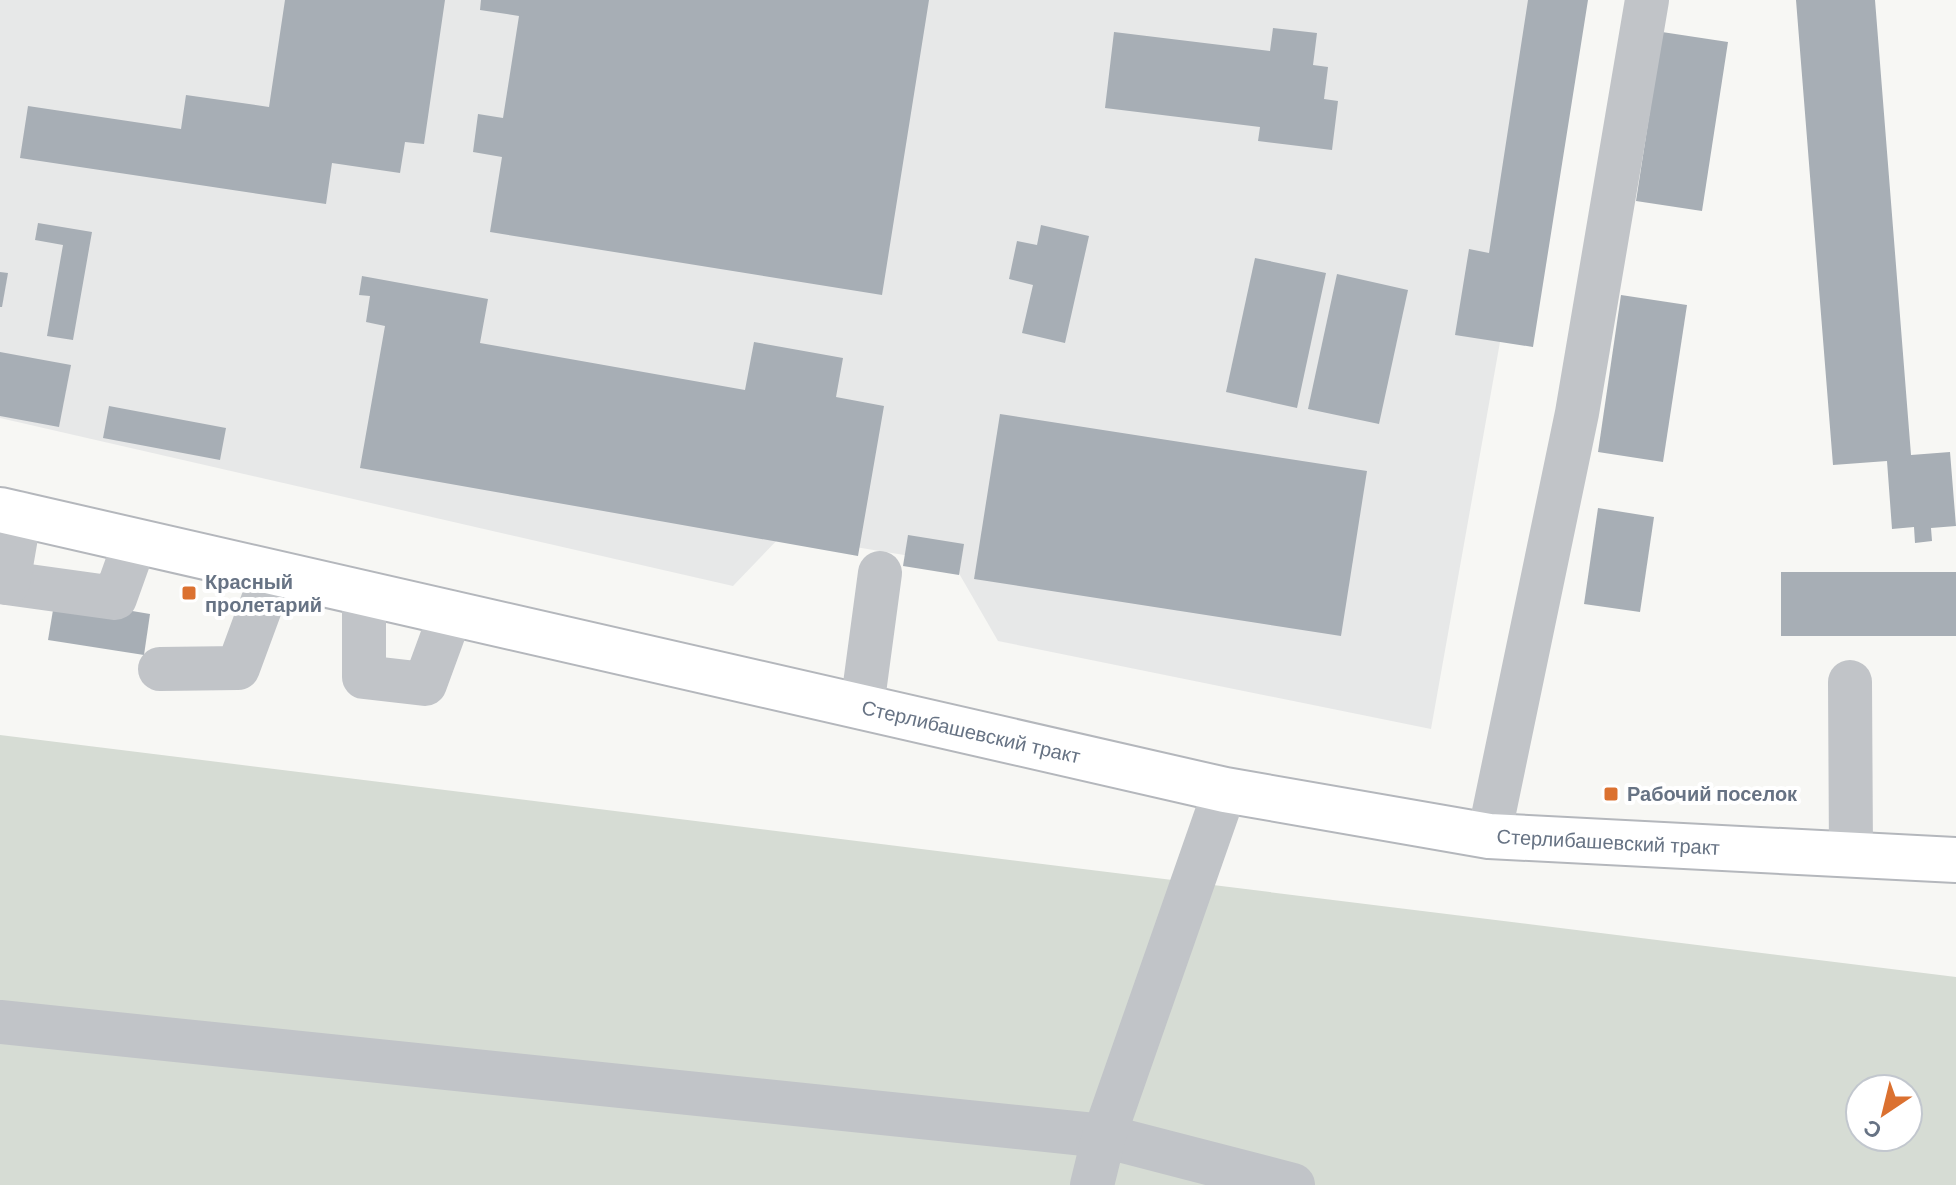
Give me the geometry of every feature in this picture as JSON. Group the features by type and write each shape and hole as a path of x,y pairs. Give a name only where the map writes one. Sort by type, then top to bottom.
{"main road":[{"name":"Стерлибашевский тракт","path":"10,512 1225,790 1489,836 1956,860"}],"street":[{"path":"1489,836 1577,413 1647,0"},
{"path":"10,512 4,583 115,598 135,542"},
{"path":"160,669 238,668 273,573"},
{"path":"862,707 880,573"},
{"path":"364,594 364,677 425,684 451,613"},
{"path":"1850,682 1851,854"},
{"path":"1092,1185 1104,1136 1225,790"},
{"path":"0,1022 1104,1136 1293,1185"}],"shaded area":[{"path":"0,0 1561,0 1431,729 998,641 953,563 782,535 733,586 0,418"},
{"path":"0,735 1956,977 1956,1185 0,1185"}],"building":[{"path":"285,0 445,0 424,144 405,142 400,173 332,163 326,204 20,158 28,106 181,129 186,95 269,107"},
{"path":"481,0 929,0 882,295 490,232 502,157 473,152 478,114 503,118 519,16 480,10"},
{"path":"1528,0 1588,0 1533,347 1455,335 1469,249 1489,253"},
{"path":"1796,0 1875,0 1911,455 1950,452 1956,526 1931,528 1932,541 1915,543 1914,527 1892,529 1887,461 1833,465"},
{"path":"1273,28 1317,33 1313,65 1328,67 1324,99 1338,101 1332,150 1258,141 1260,127 1105,108 1114,32 1270,51"},
{"path":"1662,32 1728,42 1702,211 1636,201"},
{"path":"38,223 92,232 73,340 47,336 63,245 35,240"},
{"path":"1041,225 1089,236 1065,343 1022,333 1033,285 1009,279 1017,241 1037,245"},
{"path":"1255,258 1326,273 1297,408 1226,392"},
{"path":"0,272 8,273 2,307 0,307"},
{"path":"1337,274 1408,290 1379,424 1308,409"},
{"path":"362,276 488,299 480,343 745,390 754,342 843,358 836,397 884,406 858,556 360,468 385,326 366,322 370,296 359,295"},
{"path":"1621,295 1687,305 1663,462 1598,452"},
{"path":"0,352 71,365 59,427 0,416"},
{"path":"109,406 226,428 220,460 103,438"},
{"path":"1000,414 1367,471 1341,636 974,579"},
{"path":"1598,508 1654,517 1640,612 1584,604"},
{"path":"908,535 964,544 959,575 903,566"},
{"path":"1781,572 1956,572 1956,636 1781,636"},
{"path":"55,598 150,614 144,655 48,640"}],"place":[{"name":"Красный пролетарий","path":"189,593"},
{"name":"Рабочий поселок","path":"1611,794"}]}
